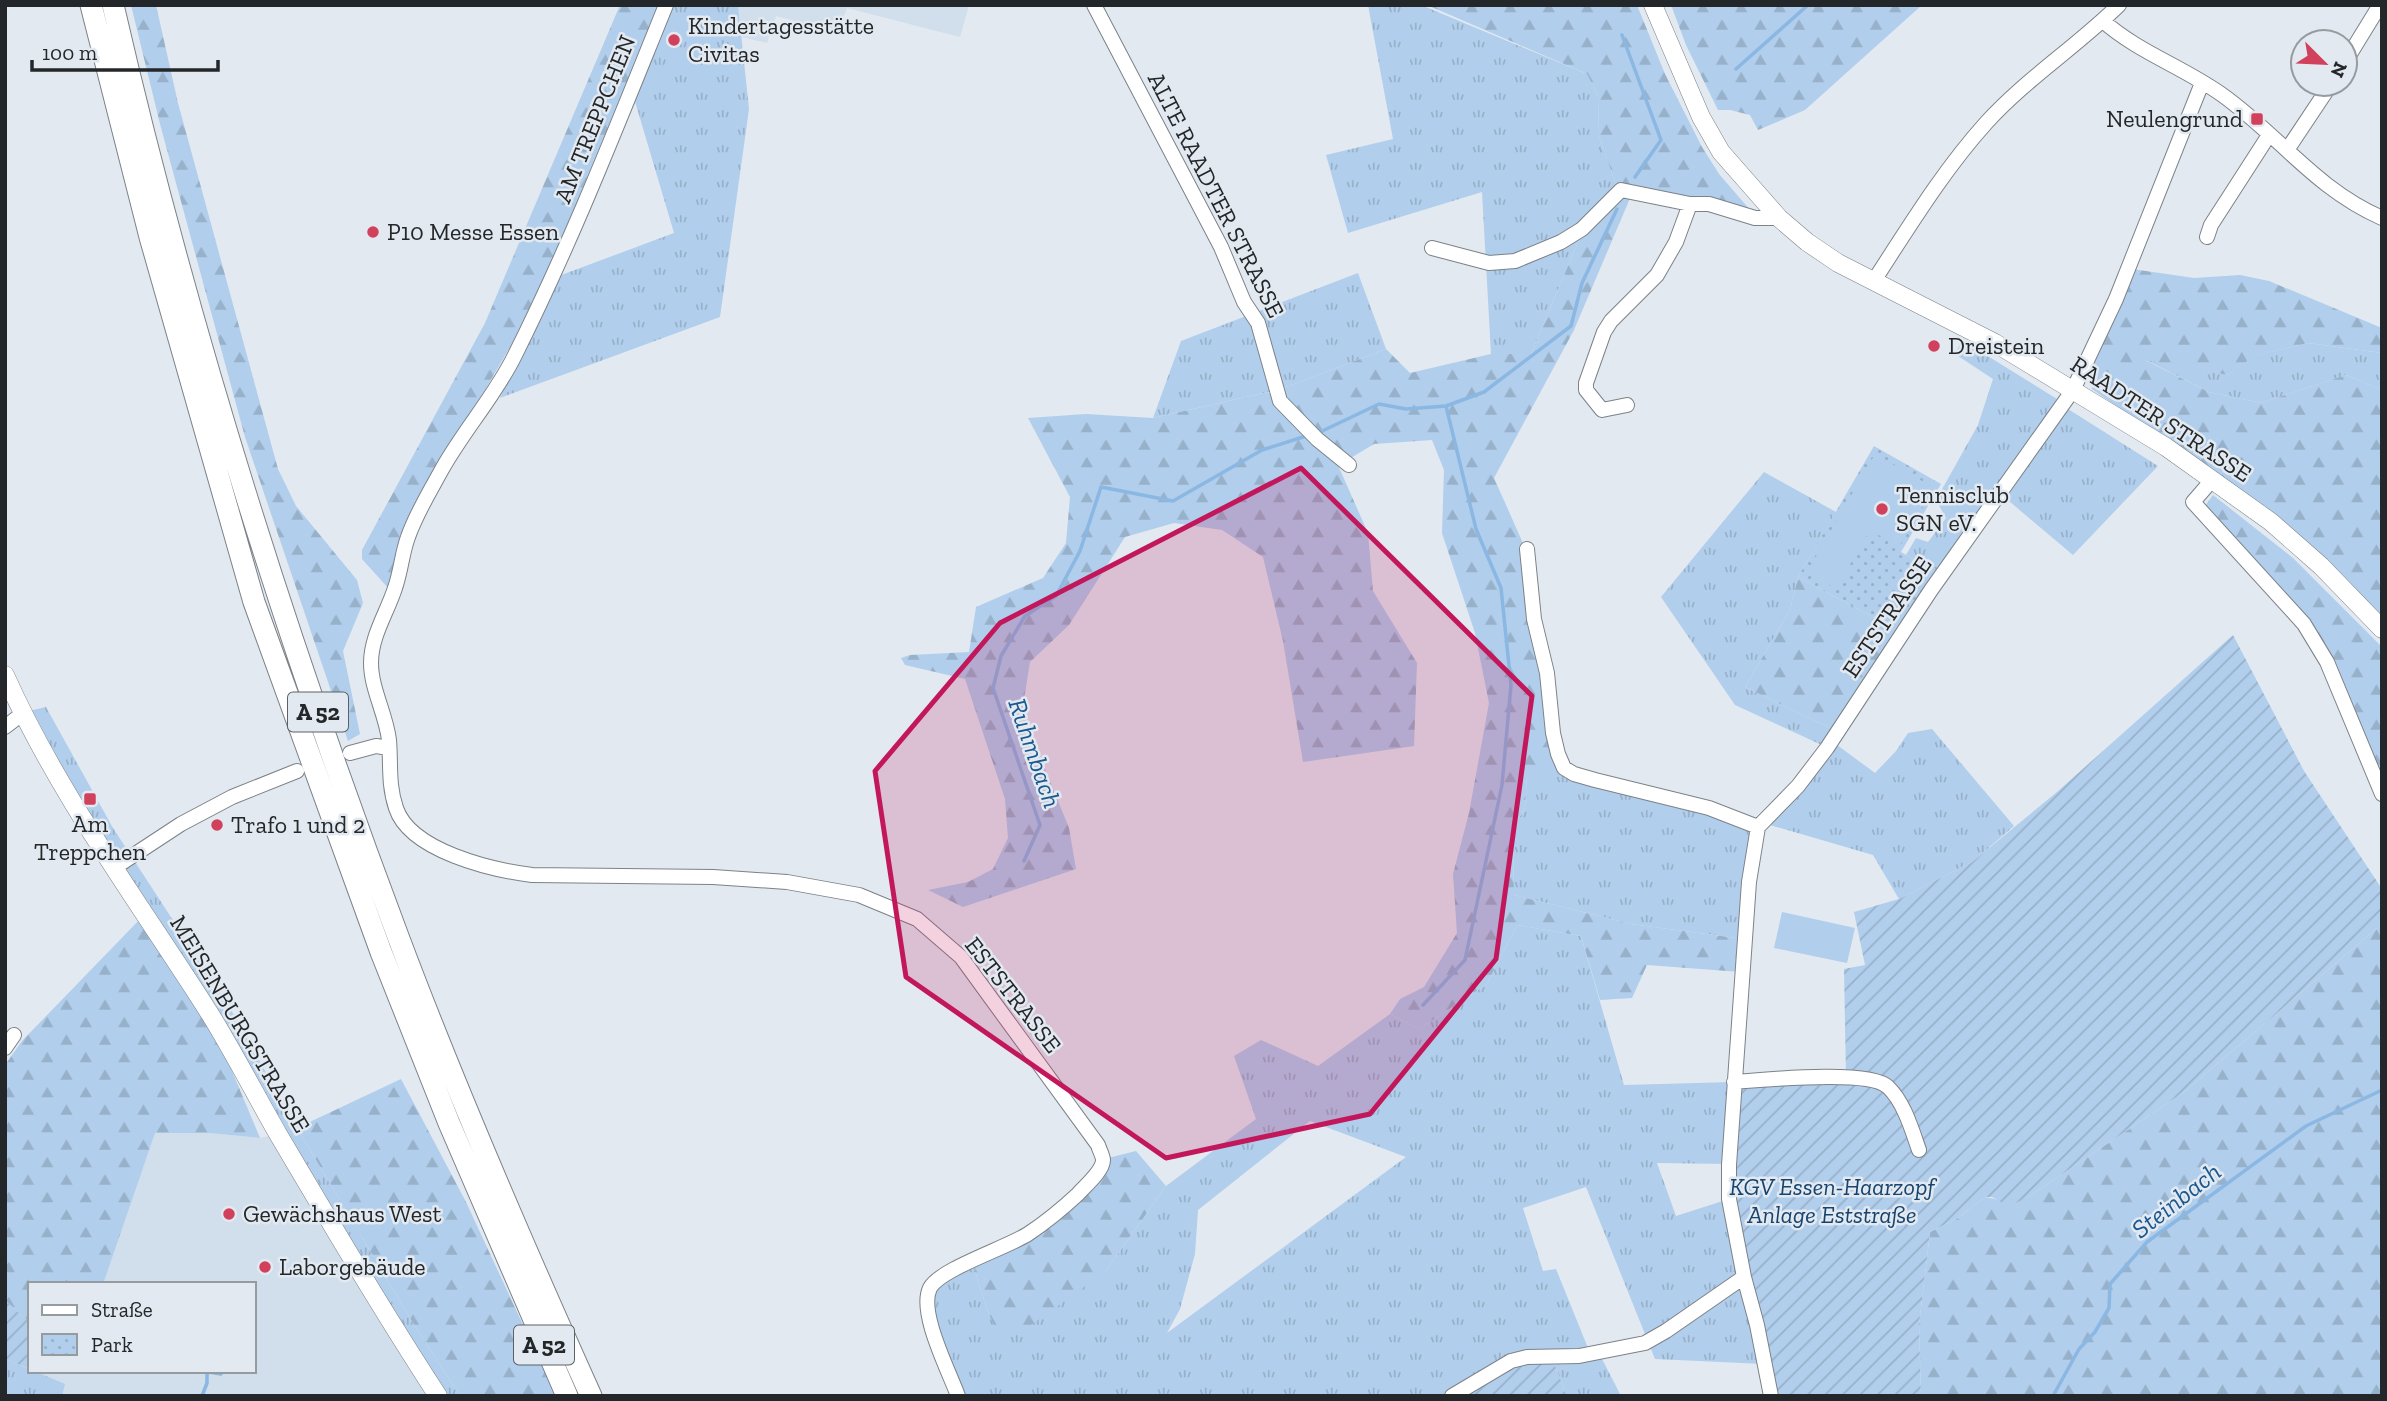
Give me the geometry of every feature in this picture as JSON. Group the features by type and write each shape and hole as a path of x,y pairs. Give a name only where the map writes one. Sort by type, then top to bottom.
{"highway":[{"name":"A 52","path":"91,5 150,237 254,602 391,976 454,1135 567,1396"},
{"name":"A 52","path":"113,5 170,233 208,369 278,596 329,747 399,940 464,1102 591,1396"}],"main road":[{"name":"RAADTER STRASSE","path":"1653,5 1701,117 1721,152 1779,218 1807,242 1873,282 1924,305 1995,343 2166,447 2271,522 2321,566 2382,629"},
{"name":"MEISENBURGSTRASSE","path":"5,675 22,714 58,779 212,1017 313,1192 438,1396"}],"street":[{"name":"AM TREPPCHEN","path":"389,748 388,735 372,679 372,648 396,587 408,537 442,469 514,358 582,212 666,5"},
{"name":"ALTE RAADTER STRASSE","path":"1094,5 1221,247 1244,302 1258,323 1280,401 1317,439 1349,465"},
{"path":"1873,282 1941,177 1987,122 2035,75 2119,5"},
{"path":"2359,39 2380,5"},
{"path":"2103,20 2119,35 2227,99 2325,186 2382,218"},
{"name":"ESTSTRASSE","path":"1758,827 1798,786 1827,748 1931,590 2073,390 2116,299 2202,83"},
{"path":"2287,150 2322,98"},
{"path":"2207,237 2211,225 2269,135"},
{"path":"1432,248 1489,263 1515,261 1562,242 1582,229 1621,190 1690,204 1709,204 1755,218 1779,218"},
{"path":"1627,405 1602,410 1586,390 1586,383 1604,332 1611,321 1657,275 1676,242 1690,204"},
{"path":"2213,480 2193,502 2304,624 2327,662 2382,794"},
{"path":"1527,549 1534,619 1547,673 1553,733 1564,768 1595,780 1709,808 1758,827 1749,882 1734,1082 1729,1199 1771,1396"},
{"path":"5,727 22,714"},
{"path":"350,753 376,746 389,748"},
{"name":"ESTSTRASSE","path":"389,748 389,782 402,822 429,844 454,855 502,871 532,876 713,877 787,882 859,895 917,919 961,957 1098,1145 1104,1159 1088,1184 1058,1213 1026,1235 941,1276 930,1289 927,1302 929,1320 958,1396"},
{"path":"114,868 181,824 222,802 297,771"},
{"path":"5,1048 14,1035"},
{"path":"1734,1082 1842,1078 1877,1080 1887,1085 1895,1095 1919,1150"},
{"path":"1452,1396 1511,1361 1527,1357 1579,1356 1645,1343 1667,1331 1744,1277"}],"highlighted area":[{"path":"1301,468 1532,696 1496,959 1370,1114 1166,1158 906,977 875,771 1000,623"}],"shaded area":[{"path":"738,5 969,5 960,37 847,8 838,32 776,16 767,43 742,37"},
{"path":"155,1133 210,1133 260,1138 283,1133 440,1396 5,1396 5,1300 28,1321 28,1373 256,1373 256,1282 102,1282"}],"green space":[{"path":"131,5 156,5 178,103 278,469 296,506 357,580 363,603 343,651 360,734 348,741 245,437 160,124"},
{"path":"620,5 659,5 550,266 510,347 401,534 389,589 362,559 362,550 485,323"},
{"path":"672,5 738,5 749,109 720,317 500,398 556,277 674,233 634,98"},
{"path":"1368,5 1421,5 1587,74 1599,98 1598,133 1617,188 1581,235 1531,354 1491,354 1482,192 1348,233 1326,155 1393,139"},
{"path":"1427,5 1637,5 1665,74 1702,147 1719,174 1751,211 1617,188 1598,133 1599,98 1587,74"},
{"path":"1671,5 1922,5 1805,110 1758,130 1750,115 1718,110 1686,45"},
{"path":"1615,195 1631,196 1574,330 1494,478 1526,550 1559,761 1527,775 1525,808 1513,828 1514,895 1631,924 1744,939 1741,972 1647,965 1632,998 1600,1000 1581,936 1517,925 1487,984 1419,1029 1390,1014 1400,999 1424,987 1457,933 1453,874 1469,813 1489,703 1475,633 1442,533 1444,470 1432,440 1374,444 1349,459 1292,410 1281,389 1386,349 1410,373 1491,354 1531,354 1581,235"},
{"path":"2132,269 2194,278 2240,275 2269,281 2382,328 2382,353 2308,343 2254,356 2228,375 2145,360 2209,392 2261,403 2346,375 2382,390 2382,624 2216,476 2092,389 2090,374 2094,361"},
{"path":"1358,273 1386,349 1281,389 1153,418 1181,341"},
{"path":"1962,340 2057,399 2041,427 1936,573 1906,555 1916,538 1928,542 1946,518 1936,500 1978,425 1993,379 1955,354"},
{"path":"2308,343 2382,353 2382,390 2346,375 2261,403 2209,392 2142,358 2228,375 2253,356"},
{"path":"1268,392 1303,432 1337,463 1368,533 1373,591 1417,663 1414,746 1303,762 1283,641 1263,557 1222,530 1174,523 1125,537 1069,625 1030,662 1022,712 1069,828 1076,869 963,907 928,890 968,882 993,869 1008,838 1005,799 965,679 905,665 901,658 910,655 969,652 976,607 1043,578 1066,543 1070,497 1028,418 1086,414 1153,418"},
{"path":"2068,409 2158,466 2073,555 2003,496"},
{"path":"1874,446 1941,484 1901,552 1936,573 1899,631 1798,577"},
{"name":"Tennisclub SGN eV.","path":"1875,454 1934,488 1899,547 1870,530 1836,589 1807,572"},
{"path":"1764,472 1836,512 1798,577 1790,610 1745,687 1836,731 1826,747 1735,705 1661,597"},
{"path":"2213,495 2293,558 2382,647 2382,787 2329,662 2205,506"},
{"path":"1798,577 1899,631 1836,731 1745,687 1790,610"},
{"name":"KGV Essen-Haarzopf Anlage Eststraße","path":"2233,635 2304,771 2382,889 2382,924 2184,1092 2027,1198 2008,1206 1992,1197 1985,1197 1958,1218 1930,1232 1919,1325 1921,1396 1771,1396 1730,1199 1729,1165 1734,1082 1863,1078 1846,1077 1844,969 1865,965 1854,912 1899,899 1972,862 2057,792"},
{"path":"46,707 113,828 230,1008 297,1128 416,1328 460,1396 440,1396 24,712"},
{"path":"1932,729 2014,826 1972,862 1899,899 1873,855 1763,823 1833,742 1875,773 1896,751 1908,733"},
{"path":"1559,761 1562,769 1756,828 1744,939 1631,924 1514,895 1513,828 1525,808 1527,774"},
{"path":"1782,912 1855,928 1847,963 1774,948"},
{"path":"144,915 210,1018 260,1138 210,1133 155,1133 104,1282 28,1282 28,1321 5,1300 5,1065 22,1041"},
{"path":"2382,924 2382,1396 1921,1396 1919,1325 1930,1232 1958,1218 1985,1197 1999,1200 2027,1198 2184,1092"},
{"path":"1517,925 1581,936 1624,1085 1733,1082 1729,1164 1657,1163 1676,1216 1729,1199 1764,1364 1655,1359 1586,1187 1523,1208 1543,1271 1556,1269 1590,1353 1450,1396 958,1396 928,1310 941,1276 972,1262 995,1327 1105,1272 1166,1186 1256,1119 1234,1056 1261,1040 1318,1066 1390,1014 1419,1029 1487,984","holes":["1310,1121 1406,1157 1167,1333 1180,1309 1195,1254 1198,1210"]},
{"path":"401,1079 466,1202 556,1396 460,1396 416,1328 297,1128"},
{"path":"1136,1151 1166,1186 1105,1272 1027,1328 995,1328 972,1262 1026,1235 1104,1159"},
{"path":"5,1300 28,1321 28,1368 5,1359"},
{"path":"1599,1353 1621,1396 1567,1396 1552,1358"},
{"path":"1552,1358 1567,1396 1454,1396 1493,1371"},
{"path":"5,1359 28,1369 28,1373 39,1373 65,1384 62,1396 5,1396"}],"waterway":[{"name":"Ruhmbach","path":"1736,69 1808,5"},
{"path":"1622,35 1661,140 1635,177"},
{"name":"Ruhmbach","path":"1318,433 1379,404 1406,409 1446,406 1484,392 1571,326 1582,283 1617,209"},
{"name":"Ruhmbach","path":"1423,1005 1465,960 1502,785 1511,685 1501,588 1476,529 1446,406"},
{"name":"Ruhmbach","path":"1024,861 1040,825 993,688 1001,656 1025,616 1056,596 1080,551 1101,487 1173,501 1262,450 1303,437"},
{"name":"Steinbach","path":"2053,1396 2079,1349 2095,1332 2109,1308 2110,1284 2147,1242 2306,1126 2382,1090"},
{"path":"202,1396 208,1373"},
{"path":"215,1373 221,1374"}],"place":[{"name":"Kindertagesstätte Civitas","path":"674,40"},
{"name":"Neulengrund","path":"2257,119"},
{"name":"P10 Messe Essen","path":"373,232"},
{"name":"Dreistein","path":"1934,346"},
{"name":"Tennisclub SGN eV.","path":"1882,509"},
{"name":"Am Treppchen","path":"90,799"},
{"name":"Trafo 1 und 2","path":"217,825"},
{"name":"Gewächshaus West","path":"229,1214"},
{"name":"Laborgebäude","path":"265,1267"}]}
